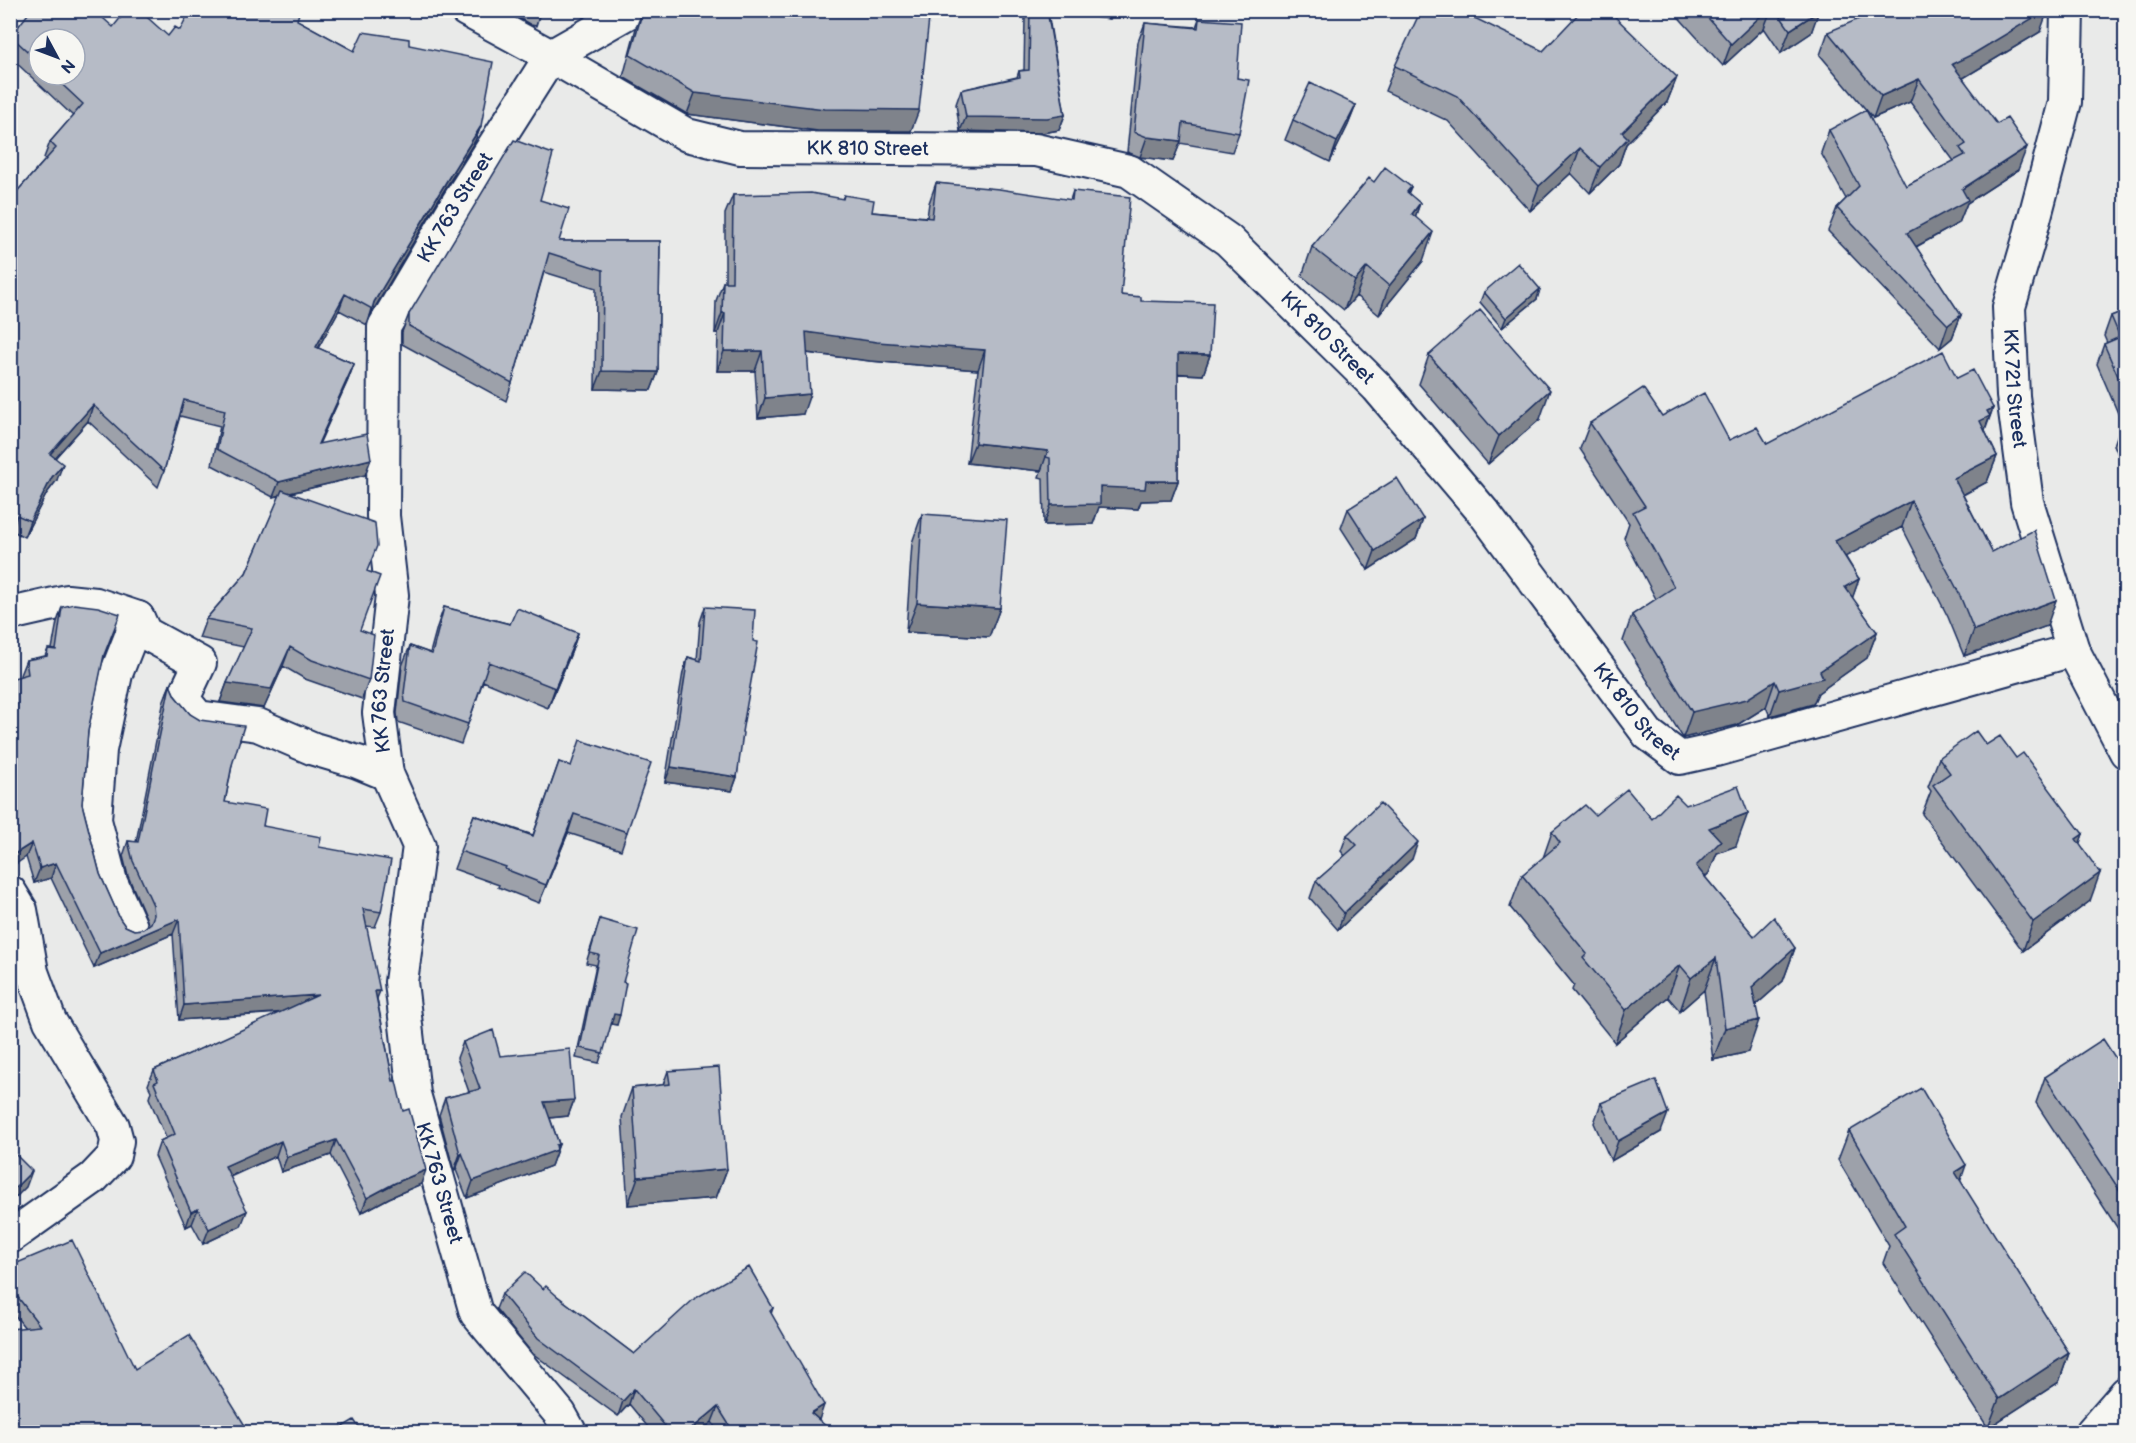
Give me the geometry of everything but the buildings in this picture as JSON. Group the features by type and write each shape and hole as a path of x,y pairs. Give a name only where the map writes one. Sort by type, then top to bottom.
{"street":[{"name":"KK 810 Street","path":"466,10 551,56 687,135 740,148 1036,150 1129,171 1228,240 1377,387 1484,513 1648,734 1680,758 1716,750 2073,650"},
{"path":"551,56 632,10"},
{"name":"KK 721 Street","path":"2067,10 2065,102 2009,307 2013,396 2027,502 2073,650 2126,752"},
{"name":"KK 763 Street","path":"551,56 455,207 384,327 383,516 392,595 379,713 387,774 418,846 401,982 414,1094 476,1313 560,1414 570,1432"},
{"path":"10,614 67,601 96,604 138,618 145,633 200,663 183,699 198,717 258,725 314,749 358,762 387,774"},
{"path":"131,927 111,882 95,820 100,750 116,674 138,618"},
{"path":"10,892 21,910 32,972 50,1021 112,1126 117,1141 114,1156 93,1178 10,1237"},
{"path":"2092,1432 2126,1393"}]}
